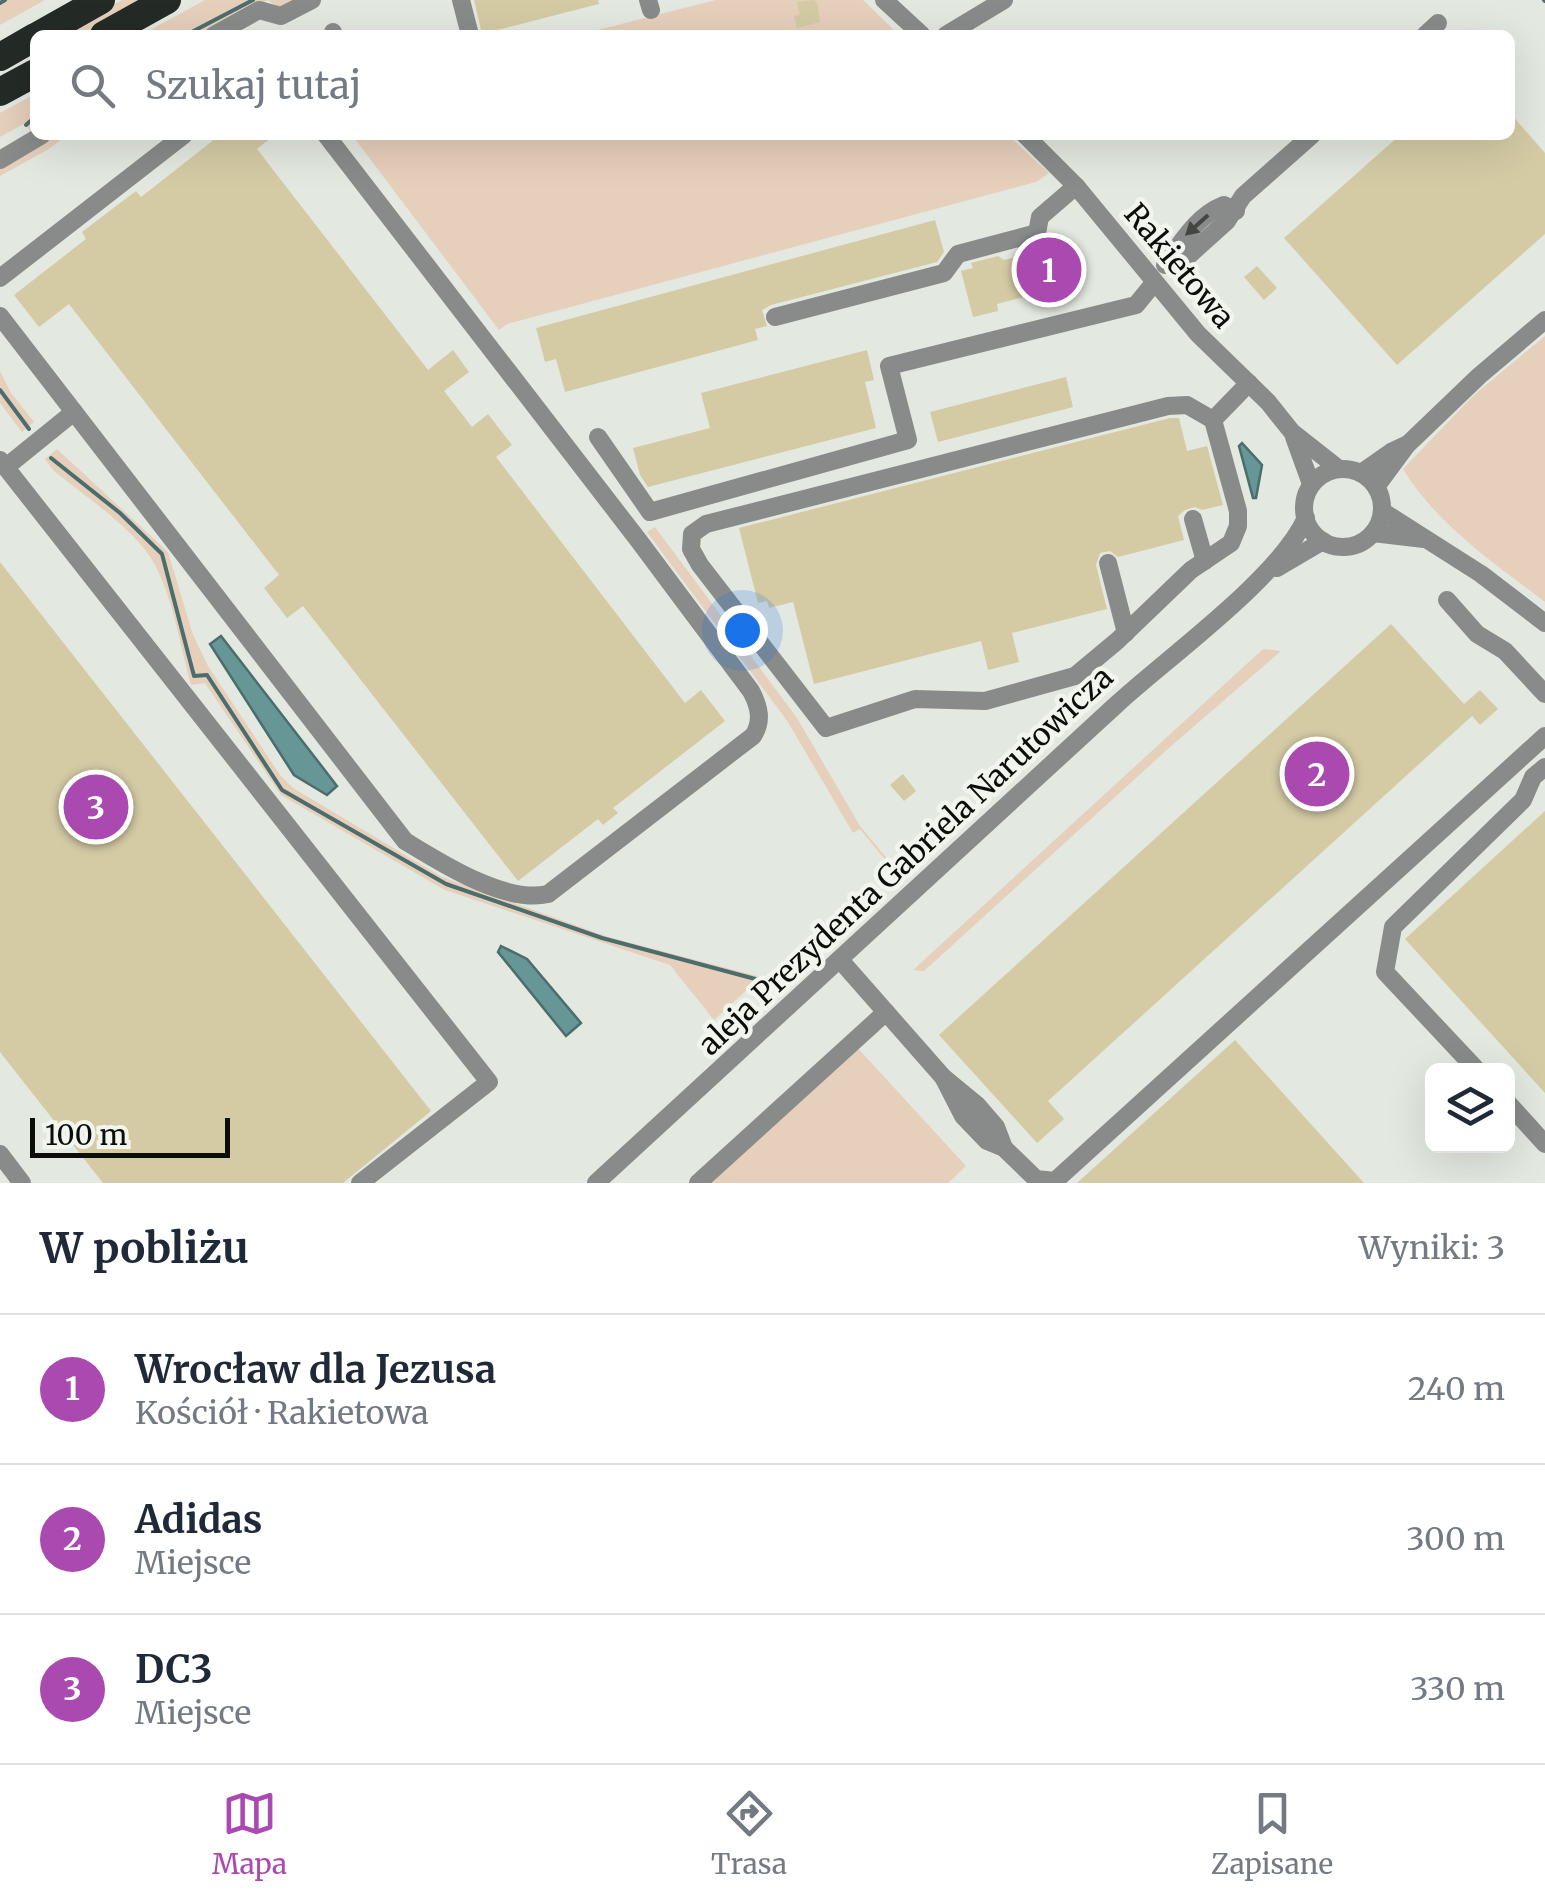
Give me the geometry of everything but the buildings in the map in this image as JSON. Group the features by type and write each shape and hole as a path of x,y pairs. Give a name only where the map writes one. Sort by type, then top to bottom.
{"highway":[{"path":"48,30 101,0"},
{"path":"113,30 167,0"},
{"path":"0,57 30,40"},
{"path":"0,92 30,76"}],"street":[{"path":"223,30 259,10 281,16 312,0"},
{"path":"460,0 469,30"},
{"path":"884,0 917,30"},
{"path":"954,30 1004,0"},
{"path":"0,160 34,140"},
{"path":"0,278 178,140"},
{"path":"0,316 405,841 456,872 524,896 548,894 756,733 760,714 751,692 627,525 330,140"},
{"name":"Rakietowa","path":"1029,140 1076,186 1198,334 1292,432 1338,469"},
{"path":"598,437 650,512 908,440 889,366 1136,305 1176,246 1216,208 1224,206 1236,211 1243,196 1306,140"},
{"path":"775,317 944,273 958,254 1037,233 1040,217 1076,186"},
{"path":"1376,488 1407,445 1545,320"},
{"path":"1213,420 1248,383"},
{"path":"1168,406 1187,406 1213,420 1239,518 1230,543 1191,570 1126,633 1074,676 986,701 915,699 826,728 700,566 690,540 696,529 706,524 1168,406"},
{"path":"74,412 3,464 489,1082 360,1183"},
{"name":"Rakietowa","path":"1292,432 1312,484"},
{"path":"1360,473 1407,445"},
{"path":"1338,469 1360,473 1376,488 1382,511 1372,533 1344,547 1323,541 1306,518 1304,500 1312,484 1338,469"},
{"path":"1382,511 1480,574 1545,623"},
{"name":"aleja Prezydenta Gabriela Narutowicza","path":"1256,582 1306,518"},
{"path":"1193,519 1205,561"},
{"path":"1372,533 1424,539"},
{"name":"aleja Prezydenta Gabriela Narutowicza","path":"596,1183 1106,714 1256,582 1312,544 1323,541"},
{"path":"1108,563 1126,633"},
{"path":"1447,600 1477,634 1505,651 1545,694"},
{"path":"841,961 943,1077 996,1127 1004,1148 1036,1179 1054,1181 1545,736"},
{"path":"1470,1063 1386,972 1393,927 1524,800 1533,777 1545,766"},
{"path":"698,1183 886,1012"},
{"path":"1515,1111 1545,1144"},
{"path":"0,1154 22,1183"}],"shaded area":[{"path":"0,0 45,0 0,25"},
{"path":"122,0 144,0 89,30 67,30"},
{"path":"205,0 268,0 216,30 150,30"},
{"path":"268,0 302,0 285,7"},
{"path":"716,0 863,0 894,30 598,30"},
{"path":"30,97 30,131 25,123 0,137 0,113"},
{"path":"41,140 61,140 0,176 0,164"},
{"path":"356,140 1013,140 1049,173 1036,182 507,324 499,330"},
{"path":"1545,336 1545,602 1449,525 1403,469 1474,395"},
{"path":"0,371 11,393 34,422 22,432 0,403"},
{"path":"57,449 168,552 193,635 208,666 280,775 293,788 442,877 608,937 761,977 714,1020 670,965 445,890 281,795 205,683 191,685 167,593 147,552 123,526 53,470 45,459"},
{"path":"655,527 797,718 860,826 889,861 860,829 853,833 788,722 647,532"},
{"path":"1263,649 1281,651 924,971 913,970"},
{"path":"855,1045 966,1166 948,1183 704,1183"}],"water":[{"path":"1242,443 1262,465 1256,498 1239,446"},
{"path":"221,636 337,786 327,795 294,775 210,644"},
{"path":"501,946 527,959 581,1023 566,1036 498,952"}],"waterway":[{"path":"0,3 5,0"},
{"path":"196,30 253,0"},
{"path":"26,125 30,121"},
{"path":"0,390 29,429"},
{"path":"51,458 120,513 162,554 194,676 207,675 282,790 446,884 602,938 759,980"}],"place":[{"name":"Wrocław dla Jezusa","path":"1049,270"},
{"name":"Adidas","path":"1317,774"},
{"name":"DC3","path":"96,807"}]}
